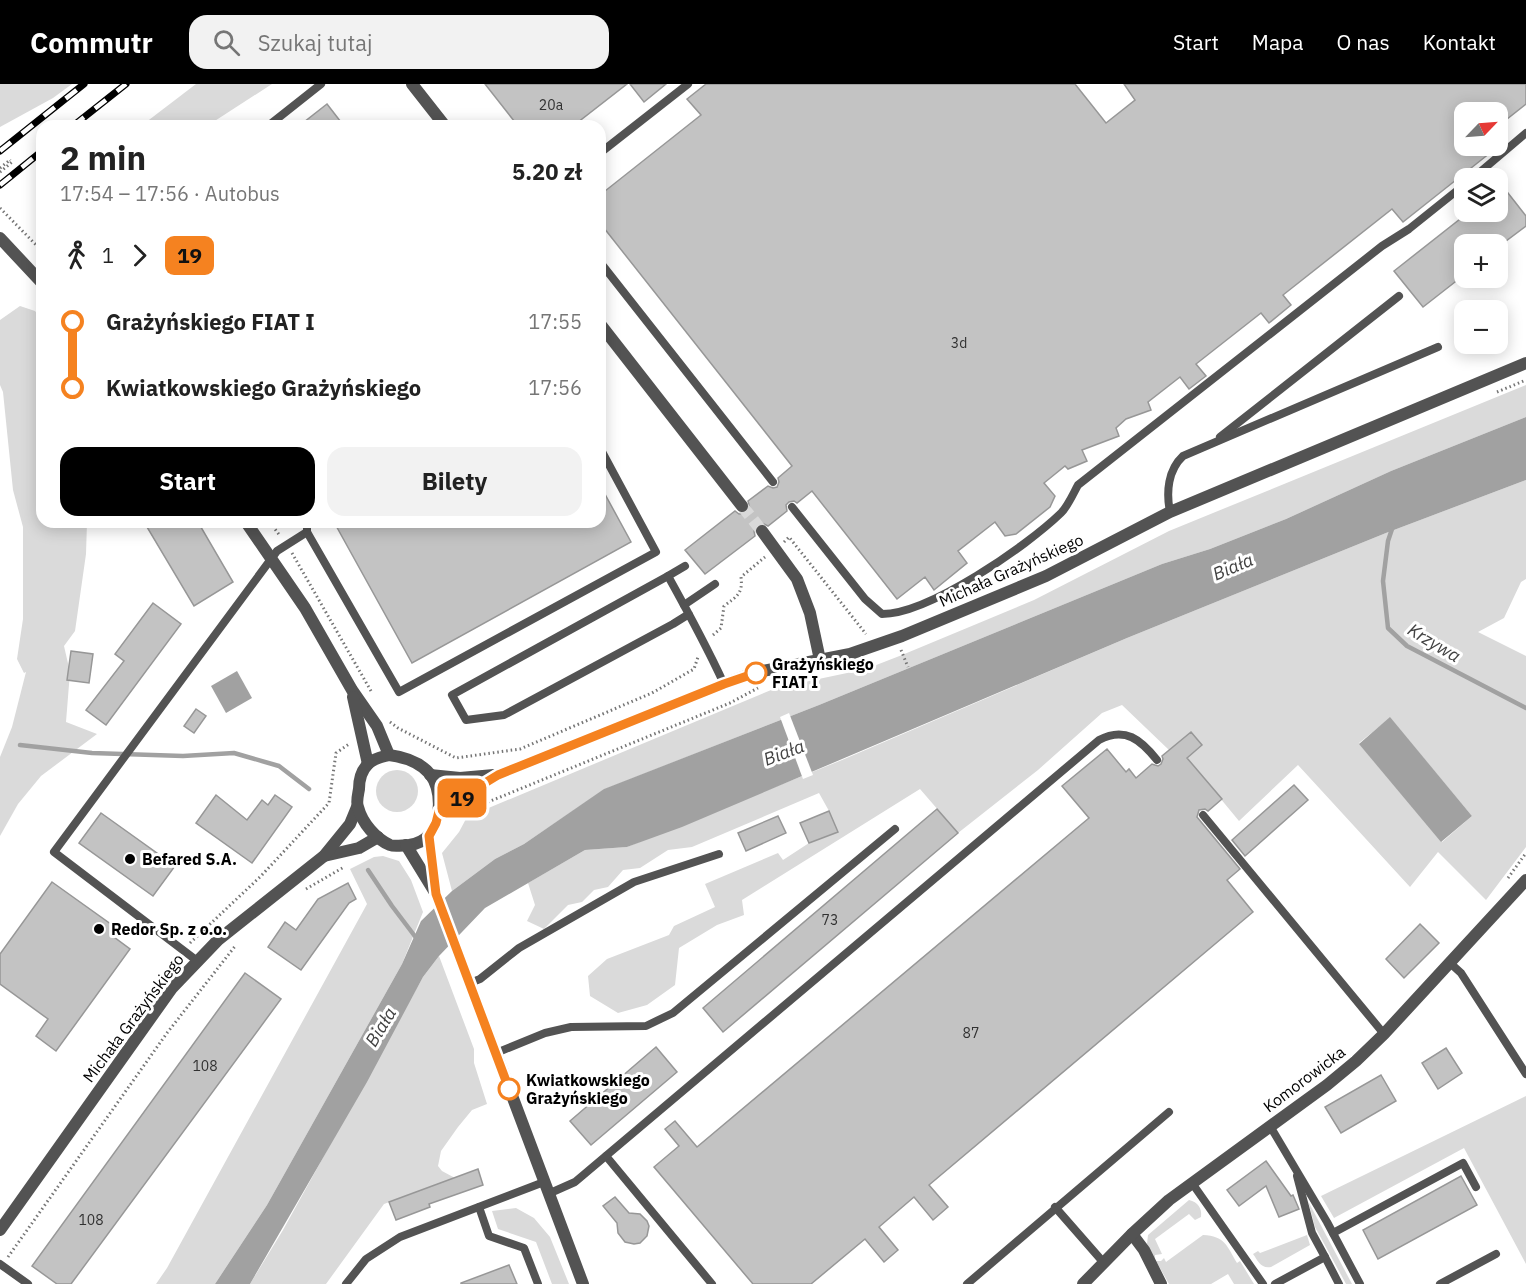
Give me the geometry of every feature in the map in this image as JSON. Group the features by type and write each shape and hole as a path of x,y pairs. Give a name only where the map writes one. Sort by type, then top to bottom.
{"street":[{"path":"412,84 440,120"},
{"path":"0,238 36,277"},
{"path":"606,332 742,506"},
{"name":"Michała Grażyńskiego","path":"439,811 498,775 724,684 757,672 875,647 1025,584 1170,512 1526,363"},
{"path":"250,528 305,608 352,690 377,726 389,755"},
{"path":"762,531 796,579 810,613 820,660"},
{"path":"352,690 368,764"},
{"path":"389,755 403,757 418,764 430,775 437,792 439,811 436,823 429,836 418,843 392,846 369,829 357,807 360,777 368,764 389,755"},
{"name":"Michała Grażyńskiego","path":"430,775 460,778 498,775"},
{"name":"Michała Grażyńskiego","path":"0,1230 172,988 196,960 218,940 324,856 350,824 357,807"},
{"path":"429,836 436,894"},
{"name":"Michała Grażyńskiego","path":"324,856 358,848 378,837"},
{"path":"406,845 436,894 583,1284"},
{"name":"Komorowicka","path":"1083,1284 1169,1200 1327,1085 1384,1034 1526,880"},
{"path":"1132,1234 1144,1250 1161,1284"}],"lane":[{"path":"276,120 321,84"},
{"path":"606,148 688,84"},
{"path":"1485,168 1526,133"},
{"path":"792,507 865,599 882,614 894,614 936,598 993,567 1063,511 1078,485 1382,246 1409,229 1454,194"},
{"path":"606,270 773,482"},
{"path":"1212,444 1399,296"},
{"path":"1170,512 1167,499 1168,485 1178,461 1183,456 1438,347"},
{"path":"308,528 399,692 656,552 606,459"},
{"path":"196,960 54,852 277,551 306,528"},
{"path":"685,566 452,695 466,720 504,715 673,624 715,584"},
{"path":"668,576 705,641 724,684"},
{"path":"346,1284 366,1259 399,1237 479,1207 575,1182 1099,740 1111,734 1128,736 1142,742 1157,760"},
{"path":"1203,815 1384,1034"},
{"path":"496,1053 545,1033 571,1027 646,1026 673,1013 895,829"},
{"path":"470,983 480,979 519,948 634,882 719,854"},
{"path":"1450,963 1461,973 1526,1074"},
{"path":"967,1284 1169,1112"},
{"path":"1270,1126 1360,1284"},
{"path":"606,1156 712,1284"},
{"path":"1333,1233 1463,1163 1476,1187"},
{"path":"1293,1164 1312,1233 1339,1284"},
{"path":"1192,1183 1263,1284"},
{"path":"479,1207 489,1236 524,1248 538,1284"},
{"path":"1055,1207 1104,1263"},
{"path":"1440,1284 1496,1254"},
{"path":"1275,1284 1325,1257"},
{"path":"1,1264 28,1284"}],"path":[{"path":"0,170 10,160"},
{"path":"0,208 36,245"},
{"path":"274,528 282,538"},
{"path":"387,719 398,728 456,758 520,749 652,693 694,669 705,641 721,628 724,606 738,595 742,588 741,577 789,537 865,635 874,633"},
{"path":"288,547 375,699"},
{"path":"901,650 908,668"},
{"path":"310,825 329,803 336,753"},
{"path":"1507,879 1526,853"},
{"path":"300,893 344,867"},
{"path":"1,1264 167,1033 239,942"}],"shaded area":[{"path":"0,84 72,84 53,98 0,127"},
{"path":"196,84 272,84 216,120 149,120"},
{"path":"20,306 36,312 36,528 87,528 86,554 75,631 64,646 70,672 66,722 97,734 41,776 18,804 0,836 0,757 12,727 26,672 24,673 17,659 23,619 23,527 13,490 3,392 0,385 0,320"},
{"path":"1526,385 1526,417 1391,471 1286,519 1210,549 1162,564 819,705 605,789 524,844 495,859 452,891 442,853 459,832 467,817 776,688 866,669 902,655 1034,600 1169,531"},
{"path":"1526,480 1526,579 1521,582 1504,618 1478,632 1526,656 1526,847 1486,900 1438,852 1410,887 1298,765 1239,821 1187,758 1202,745 1191,732 1169,750 1122,705 1102,713 1038,770 958,833 920,789 742,900 744,915 717,925 679,948 675,985 647,1005 618,1013 590,996 588,976 607,959 669,935 674,926 715,907 705,884 778,853 783,860 809,843 837,832 819,793 692,847 668,850 640,868 623,870 608,887 594,890 582,902 568,905 544,929 527,921 535,905 528,883 585,850 627,847 842,760 1127,638 1386,533","holes":["1390,718 1472,816 1442,842 1359,743"]},
{"path":"397,770 412,776 418,791 412,806 397,812 382,806 376,791 382,776"},
{"path":"383,856 399,861 411,880 423,912 402,964 267,1205 215,1284 156,1284 167,1268 367,904 350,869 374,857"},
{"path":"439,956 474,1049 474,1063 487,1104 472,1110 441,1151 438,1166 455,1178 384,1204 326,1284 250,1284 283,1230 423,977"},
{"path":"1526,1096 1526,1264 1464,1148 1334,1218 1321,1196"},
{"path":"1189,1200 1199,1206 1201,1217 1195,1220 1189,1214 1155,1239 1162,1254 1155,1255 1155,1259 1147,1244 1148,1235"},
{"path":"1308,1201 1352,1284 1346,1284 1315,1227"},
{"path":"516,1208 534,1218 550,1237 569,1284 552,1284 536,1242 498,1229 492,1211"},
{"path":"1203,1235 1221,1240 1237,1263 1240,1261 1254,1284 1234,1284 1228,1274 1211,1284 1169,1284 1156,1261 1164,1258 1166,1262"},
{"path":"1307,1235 1310,1245 1271,1267 1262,1266 1253,1254 1258,1251 1260,1253"}],"water":[{"name":"Biała","path":"1526,417 1526,480 1386,533 1127,638 682,827 627,847 585,850 485,908 439,956 423,977 367,1082 250,1284 215,1284 267,1205 402,964 421,921 452,891 495,859 524,844 604,789 819,705 1162,564 1210,549 1286,519 1391,471"},
{"path":"237,671 252,698 226,713 211,686"},
{"path":"1390,717 1472,816 1441,842 1359,744"}],"pier":[{"path":"789,713 813,775 803,779 780,717"}],"building":[{"path":"485,84 627,84 581,120 513,120"},
{"path":"630,84 666,84 644,102"},
{"path":"706,84 1075,84 1106,123 1135,100 1124,84 1526,84 1526,104 1508,118 1508,102 1454,102 1454,156 1486,156 1471,168 1454,168 1454,182 1403,222 1392,209 1283,295 1291,305 1269,323 1261,313 1196,364 1206,376 1189,389 1180,377 1148,402 1151,410 1126,419 1116,428 1119,436 1082,450 1087,461 1068,469 1065,466 1044,483 1055,496 1050,507 1016,534 1005,536 995,522 958,551 967,563 934,590 925,577 897,599 812,491 797,503 789,502 786,505 787,511 768,526 762,523 757,525 754,531 755,536 705,574 685,550 735,511 739,514 747,513 750,509 748,501 768,486 777,487 778,478 792,466 606,231 606,190 701,115 687,99"},
{"path":"327,104 339,120 307,120"},
{"path":"1508,193 1526,216 1526,226 1508,240 1508,234 1454,234 1454,283 1423,307 1394,271 1456,222 1508,222"},
{"path":"606,496 631,542 412,663 337,528 606,528"},
{"path":"148,528 202,528 233,582 194,606"},
{"path":"153,603 181,624 106,725 86,710 124,661 115,654"},
{"path":"71,651 93,654 89,683 67,680"},
{"path":"196,709 206,716 194,733 184,726"},
{"path":"1191,732 1202,745 1187,758 1222,799 1208,811 1199,810 1197,817 1240,869 1227,880 1253,912 929,1185 948,1207 933,1220 914,1197 879,1227 898,1250 884,1262 865,1239 811,1284 753,1284 654,1167 679,1146 665,1129 675,1121 697,1147 1089,818 1062,786 1107,749 1126,772 1129,769 1136,778 1152,764 1158,766 1161,764 1162,756"},
{"path":"1294,785 1308,800 1245,856 1232,840"},
{"path":"216,795 247,820 262,800 268,805 275,795 292,807 252,863 196,823"},
{"path":"937,809 958,833 723,1032 703,1008"},
{"path":"829,811 838,832 809,843 800,823"},
{"path":"101,813 175,866 153,896 79,843"},
{"path":"778,816 786,833 746,851 738,833"},
{"path":"52,882 119,930 114,937 130,949 56,1051 36,1036 48,1019 0,984 0,954"},
{"path":"348,883 356,899 349,903 301,970 268,947 285,922 296,930 318,899"},
{"path":"1420,924 1439,943 1404,978 1386,959"},
{"path":"245,973 281,999 71,1284 57,1284 32,1266"},
{"path":"656,1047 677,1072 591,1145 570,1121"},
{"path":"1446,1048 1462,1073 1438,1089 1422,1063"},
{"path":"1381,1075 1396,1101 1341,1133 1325,1107"},
{"path":"1266,1161 1291,1196 1293,1195 1299,1209 1279,1217 1266,1186 1239,1206 1227,1190"},
{"path":"478,1169 483,1185 429,1204 430,1207 396,1220 389,1202"},
{"path":"1461,1176 1477,1205 1378,1259 1363,1230"},
{"path":"615,1197 629,1213 640,1214 647,1221 649,1226 647,1236 640,1243 625,1242 618,1233 617,1223 603,1206"},
{"path":"509,1265 517,1284 461,1284 461,1283"}],"waterway":[{"name":"Krzywa","path":"1393,526 1388,541 1383,581 1388,628 1407,646 1526,708"},
{"path":"20,745 92,753 183,756 234,753 279,766 309,789"},
{"path":"368,870 417,939"}],"tunnel":[{"path":"742,506 762,531"}],"railway":[{"path":"39,120 84,84"},
{"path":"81,120 126,84"},
{"path":"0,151 36,122"},
{"path":"0,185 36,156"}],"bus line":[{"name":"19","path":"509,1089 436,894 429,836 439,811 498,775 756,673"}],"place":[{"name":"Grażyńskiego FIAT I","path":"756,673"},
{"name":"Befared S.A.","path":"130,859"},
{"name":"Redor Sp. z o.o.","path":"99,929"},
{"name":"Kwiatkowskiego Grażyńskiego","path":"509,1089"}]}
